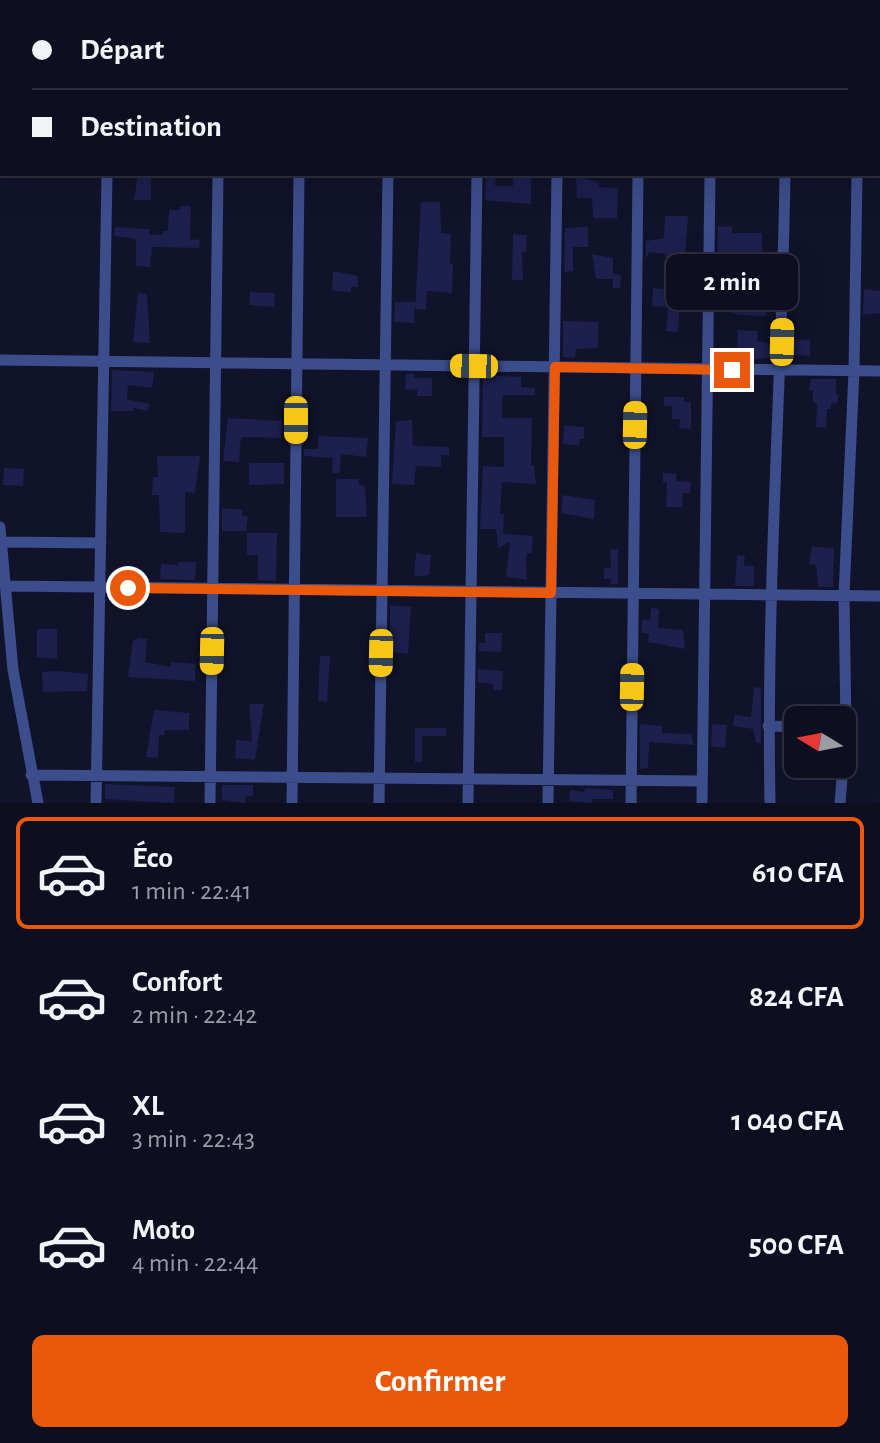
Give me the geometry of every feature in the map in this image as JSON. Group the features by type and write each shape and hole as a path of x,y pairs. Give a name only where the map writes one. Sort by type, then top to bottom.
{"street":[{"path":"96,803 107,176"},
{"path":"210,803 218,176"},
{"path":"292,803 299,176"},
{"path":"379,803 388,176"},
{"path":"468,803 477,176"},
{"path":"548,803 557,176"},
{"path":"631,803 638,176"},
{"path":"702,803 710,176"},
{"path":"770,803 769,594 782,370 785,176"},
{"path":"844,706 844,595 854,371 857,176"},
{"path":"0,360 880,371"},
{"path":"0,527 8,586 13,670 38,803"},
{"path":"3,542 101,543"},
{"path":"8,586 880,596"},
{"path":"768,726 784,727"},
{"path":"31,775 210,774 702,781"},
{"path":"840,803 841,778"},
{"path":"832,803 848,803"}],"building":[{"path":"138,176 151,176 151,200 134,200"},
{"path":"486,176 496,176 495,186 513,186 513,176 531,176 531,204 485,200"},
{"path":"576,177 599,182 599,187 618,188 617,218 593,218 592,198 577,198"},
{"path":"421,202 440,202 441,233 451,234 450,264 453,264 452,293 427,291 426,310 415,309"},
{"path":"180,206 191,206 190,239 200,240 199,248 152,247 150,267 136,266 136,239 114,236 115,227 149,229 149,234 163,235 163,231 168,231 169,210 180,210"},
{"path":"665,216 688,216 685,257 666,258 666,254 649,252 646,259 646,241 664,238"},
{"path":"718,226 732,227 732,233 762,233 762,252 733,253 732,258 727,258 725,273 754,279 753,299 767,305 766,316 738,315 727,311 728,304 722,304 724,284 717,284"},
{"path":"588,227 588,247 573,247 573,271 564,272 565,228"},
{"path":"513,234 527,235 526,252 522,252 523,280 512,280"},
{"path":"592,254 613,258 613,274 621,275 620,288 613,288 613,279 596,279"},
{"path":"333,271 358,276 358,287 351,287 351,292 332,291"},
{"path":"665,286 687,287 686,307 680,307 678,332 666,331 668,307 652,306 653,288 665,289"},
{"path":"864,289 880,291 880,313 863,315"},
{"path":"250,292 275,293 274,307 249,305"},
{"path":"138,293 147,294 150,343 133,342"},
{"path":"395,302 415,302 414,323 394,322"},
{"path":"563,321 598,322 598,348 576,349 575,358 563,357"},
{"path":"737,330 758,331 757,341 772,343 771,358 738,360"},
{"path":"789,339 810,340 810,356 788,355"},
{"path":"112,370 154,372 152,388 128,385 127,399 149,404 148,411 133,408 133,411 111,411"},
{"path":"406,374 414,374 414,378 432,378 432,396 417,396 417,390 405,389"},
{"path":"483,375 521,377 521,387 535,388 535,395 504,395 502,400 502,418 532,418 531,465 534,465 536,484 502,482 500,514 504,514 503,534 533,536 532,553 527,553 527,580 506,577 510,542 498,548 496,529 480,529 483,466 504,467 504,437 482,437"},
{"path":"811,379 836,379 836,394 839,395 836,404 831,403 831,409 827,409 826,428 816,427 817,403 813,403 813,390 809,390"},
{"path":"664,397 684,397 684,402 691,402 691,429 679,428 680,419 672,419 672,406 664,406"},
{"path":"228,418 282,421 281,438 241,437 239,462 223,461"},
{"path":"412,420 413,446 449,447 449,455 441,455 441,467 416,466 414,485 392,484 396,421"},
{"path":"564,425 584,427 584,439 580,439 579,445 563,444"},
{"path":"319,436 368,438 366,457 341,454 340,473 332,473 333,458 304,456 304,449 318,449"},
{"path":"157,456 200,456 195,493 185,492 185,533 160,532 159,495 152,495 153,477 158,477"},
{"path":"249,463 284,463 284,484 249,485"},
{"path":"4,468 24,469 23,486 3,485"},
{"path":"663,473 677,474 676,481 691,482 690,493 683,493 682,507 666,507 667,482 663,482"},
{"path":"336,479 359,479 359,485 365,486 367,517 336,517"},
{"path":"563,495 595,500 594,519 561,513"},
{"path":"222,508 243,510 242,516 248,516 246,531 222,531"},
{"path":"247,533 277,533 276,581 258,580 258,555 247,555"},
{"path":"812,547 834,548 833,587 818,587 816,565 809,564"},
{"path":"618,549 618,584 611,584 611,579 604,579 604,568 611,568 610,550"},
{"path":"416,553 431,555 429,575 414,577"},
{"path":"737,555 745,556 744,566 754,566 754,586 735,586"},
{"path":"178,562 196,562 195,580 160,579 161,564 178,565"},
{"path":"390,605 411,607 408,654 390,652"},
{"path":"651,608 659,609 658,628 683,630 685,649 648,642 649,634 641,633 642,620 650,620"},
{"path":"37,629 57,629 57,659 37,657"},
{"path":"485,633 502,633 501,652 479,651 479,643 485,643"},
{"path":"147,639 145,662 171,667 171,662 196,664 195,681 128,677 133,641"},
{"path":"320,656 330,656 327,702 318,701"},
{"path":"478,669 503,671 502,690 493,690 493,684 478,682"},
{"path":"42,672 88,674 87,691 43,692"},
{"path":"754,687 761,688 761,743 756,743 753,729 733,726 735,715 751,717"},
{"path":"249,704 264,704 255,760 235,758 236,740 252,741"},
{"path":"154,710 189,713 189,730 165,730 164,735 159,735 158,758 146,757"},
{"path":"640,724 662,726 662,733 691,734 694,745 649,742 648,768 640,769"},
{"path":"712,724 727,725 725,748 711,746"},
{"path":"415,728 446,728 446,736 422,736 422,762 415,762"},
{"path":"105,784 175,787 174,803 105,799"},
{"path":"222,785 253,785 253,796 246,796 245,803 222,800"},
{"path":"585,788 613,790 613,799 592,799 592,803 569,801 570,790 584,792"}],"route":[{"path":"128,588 551,593 555,367 732,370"}]}
